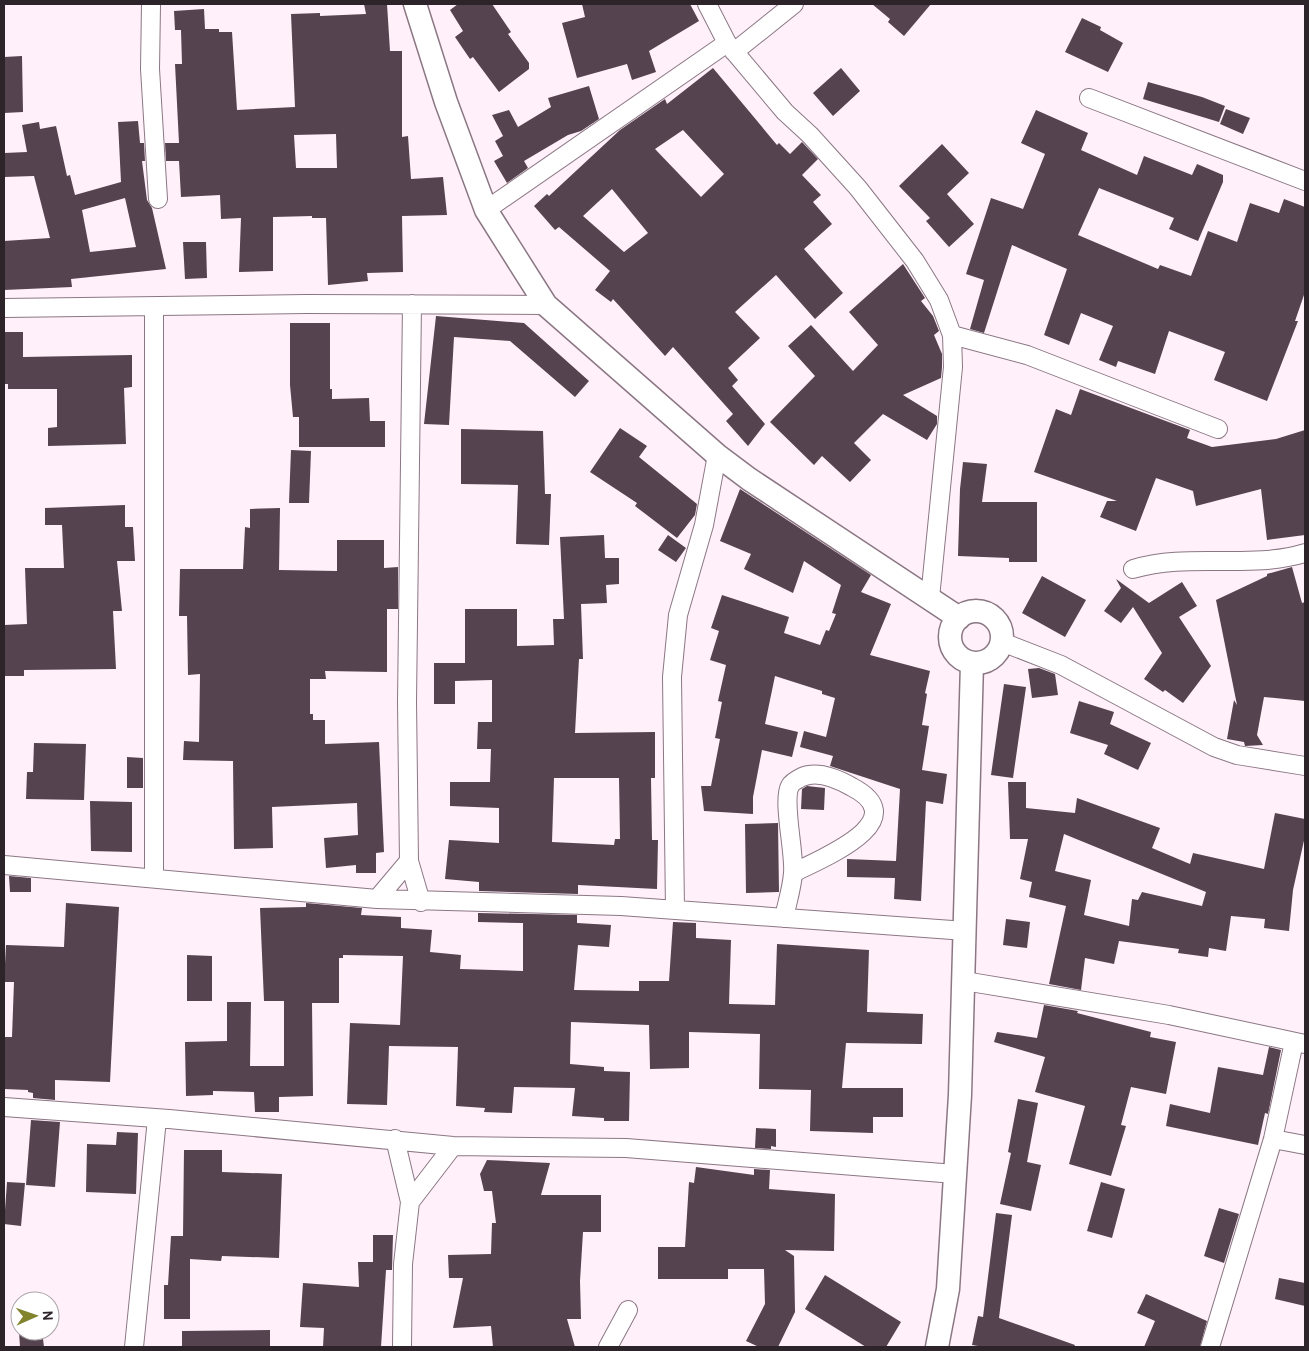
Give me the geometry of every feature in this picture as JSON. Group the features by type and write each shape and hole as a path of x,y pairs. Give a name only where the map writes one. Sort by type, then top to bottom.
{"street":[{"path":"152,4 150,69 158,199"},
{"path":"415,4 446,102 486,210 546,305 717,454 749,479 959,618"},
{"path":"707,4 731,48 785,112 810,135 858,188 909,254 939,300 952,335 953,367 930,598"},
{"path":"486,210 731,48 794,4"},
{"path":"1089,98 1305,181"},
{"path":"4,308 412,304 546,305"},
{"path":"412,304 408,702 409,861 421,902"},
{"path":"154,306 154,878"},
{"path":"952,335 1027,355 1218,429"},
{"path":"676,910 672,677 678,615 704,525 717,454"},
{"path":"1133,569 1165,563 1251,562 1286,559 1305,553"},
{"path":"979,611 989,614 997,621 1002,631 1002,642 998,651 991,659 982,663 972,663 961,659 953,650 950,639 952,627 959,618 968,612 979,611"},
{"path":"1002,642 1061,665 1214,747 1237,755 1305,766"},
{"path":"937,1347 948,1289 955,1174 966,931 972,663"},
{"path":"784,918 793,873 788,800 790,786 796,780 808,775 819,774 860,791 871,802 874,812 873,823 848,845 793,873"},
{"path":"377,899 409,861"},
{"path":"4,865 377,899 421,902 621,906 966,931"},
{"path":"964,981 1170,1015 1300,1043 1210,1347"},
{"path":"4,1107 453,1146 626,1148 955,1174"},
{"path":"134,1347 157,1119"},
{"path":"1273,1138 1305,1145"},
{"path":"395,1140 410,1202 403,1264 402,1347"},
{"path":"410,1202 453,1146"},
{"path":"608,1347 628,1310"}],"building":[{"path":"364,4 387,4 390,51 402,51 402,137 408,136 411,179 443,177 447,215 402,216 403,272 367,273 368,281 328,285 326,218 312,218 312,216 273,217 273,271 239,272 241,218 221,219 220,195 181,197 179,161 166,161 165,143 179,143 175,64 182,64 181,30 175,30 174,11 204,9 205,29 219,29 219,32 232,32 237,110 295,107 291,14 320,13 320,16 366,14","holes":["336,134 337,168 296,168 294,135"]},
{"path":"458,4 492,4 511,32 508,34 529,63 529,69 499,92 473,57 470,59 455,37 463,31 450,10"},
{"path":"582,4 690,4 699,21 649,51 656,72 632,80 627,64 577,78 562,23 585,17"},
{"path":"872,4 931,4 904,36 888,22 890,19"},
{"path":"1082,18 1101,27 1100,30 1123,43 1108,72 1065,52"},
{"path":"22,56 23,112 4,113 4,57"},
{"path":"713,68 777,145 779,143 790,154 802,142 818,159 802,175 821,195 813,202 832,224 804,249 843,293 815,319 776,275 735,312 760,338 728,368 738,380 732,386 765,424 748,446 726,421 733,414 673,347 665,356 613,299 611,302 595,290 610,271 559,227 555,230 534,206 547,194 549,196 620,130 665,99 667,104","holes":["683,130 724,174 701,197 655,149","612,189 648,233 624,252 583,216"]},
{"path":"841,68 860,91 833,116 813,93"},
{"path":"1148,82 1202,97 1225,106 1219,122 1143,99"},
{"path":"589,86 599,119 581,131 568,135 524,161 528,168 507,183 494,161 503,156 495,141 503,136 492,115 509,110 518,127 551,107 548,98"},
{"path":"1226,109 1250,118 1243,134 1220,124"},
{"path":"1036,110 1088,133 1081,150 1137,175 1144,156 1192,175 1197,164 1223,175 1223,182 1198,241 1169,229 1174,218 1099,188 1078,235 1158,269 1160,265 1191,276 1208,231 1237,242 1250,203 1279,213 1284,199 1305,207 1305,292 1295,321 1298,321 1267,401 1214,380 1225,352 1169,331 1155,374 1118,361 1116,367 1099,360 1113,326 1081,313 1069,345 1044,335 1067,269 1012,245 984,333 970,329 984,280 966,274 991,198 1023,209 1045,154 1021,143"},
{"path":"138,121 140,143 144,143 145,161 142,161 147,200 152,208 166,269 71,279 72,287 4,290 4,241 50,238 34,176 4,177 4,153 27,152 22,125 39,122 40,129 56,126 67,176 70,175 75,195 121,182 118,122","holes":["125,198 136,247 90,252 82,210"]},
{"path":"942,144 969,173 947,194 974,224 949,247 926,221 930,218 899,186"},
{"path":"183,242 206,242 207,278 185,279"},
{"path":"903,264 925,298 921,301 933,316 939,331 934,335 942,354 942,367 941,378 903,395 937,416 937,424 927,440 883,414 854,443 871,460 850,482 822,456 814,465 770,422 815,376 788,346 811,325 853,371 878,345 849,312"},
{"path":"436,316 524,323 589,381 575,397 510,341 454,337 449,425 424,424"},
{"path":"290,323 330,323 330,389 332,389 332,399 369,398 370,421 385,421 385,447 299,447 299,417 293,417 290,385"},
{"path":"4,332 23,332 23,357 132,355 132,387 124,388 126,444 48,446 48,428 57,427 57,389 8,389 8,384 4,384"},
{"path":"1080,389 1190,430 1187,438 1212,447 1276,439 1305,430 1305,535 1267,540 1261,489 1196,506 1193,491 1156,478 1136,531 1100,517 1107,501 1117,501 1034,472 1056,409 1071,415"},
{"path":"620,428 647,446 639,457 697,504 695,515 677,538 635,506 637,503 590,472"},
{"path":"461,429 543,431 545,494 551,494 549,545 516,544 518,485 461,484"},
{"path":"291,450 311,451 309,503 289,503"},
{"path":"963,462 987,464 982,502 1037,502 1037,562 1009,562 1009,558 958,556 960,489"},
{"path":"740,489 871,575 861,592 891,604 870,655 930,671 925,693 927,694 922,725 929,726 922,770 947,774 943,804 926,801 921,901 894,899 895,878 847,877 847,859 896,861 900,789 830,766 833,756 800,747 804,731 826,737 835,698 822,694 822,691 775,676 765,724 798,732 792,757 762,750 753,797 753,814 704,811 701,786 711,786 720,739 715,738 722,702 718,701 726,665 710,660 719,631 711,628 722,595 789,617 784,633 820,645 826,630 829,631 836,614 832,613 841,585 804,561 793,593 744,569 751,554 720,541"},
{"path":"125,505 125,527 133,527 135,561 117,561 122,611 113,611 116,669 24,670 24,676 5,676 4,625 27,624 25,568 64,568 62,525 45,525 45,508"},
{"path":"280,508 279,570 337,571 337,540 384,540 384,568 398,567 398,609 387,609 387,672 325,671 326,679 310,679 310,714 313,714 313,720 325,720 325,744 379,742 384,852 376,853 376,873 356,873 356,865 326,868 324,838 358,835 357,803 272,807 273,848 234,849 233,761 183,760 184,741 199,742 200,674 188,675 187,616 179,616 180,569 243,569 245,527 250,528 250,509"},
{"path":"604,535 605,558 619,558 619,584 606,585 607,603 581,604 583,659 579,659 575,733 655,732 655,778 651,778 652,840 658,840 657,889 578,885 578,894 479,891 479,882 445,879 449,840 499,843 499,808 450,806 450,782 490,782 491,749 477,749 478,722 492,722 492,680 455,681 455,704 434,704 434,663 465,663 465,609 517,609 517,646 554,645 553,619 564,619 560,537","holes":["554,778 619,778 620,839 615,839 614,845 552,842"]},
{"path":"668,535 686,548 676,562 658,550"},
{"path":"1292,567 1302,603 1305,602 1305,701 1264,697 1257,735 1263,745 1245,746 1244,742 1227,739 1234,700 1237,705 1216,600 1267,576 1267,574"},
{"path":"1042,576 1086,600 1065,637 1022,613"},
{"path":"1116,579 1149,603 1182,582 1197,606 1179,617 1211,666 1183,703 1165,690 1163,692 1144,679 1162,653 1133,607 1121,623 1104,611 1121,588"},
{"path":"1039,668 1055,674 1058,695 1032,698 1028,669"},
{"path":"1004,684 1026,687 1013,778 991,775"},
{"path":"1079,701 1114,712 1110,724 1151,743 1138,770 1104,754 1108,745 1070,733"},
{"path":"34,743 86,744 84,800 26,799 27,772 33,772"},
{"path":"127,757 143,758 143,788 127,788"},
{"path":"1008,782 1026,782 1026,808 1075,813 1077,798 1160,828 1152,848 1190,864 1193,853 1264,869 1275,813 1305,819 1305,836 1293,890 1289,931 1264,928 1265,919 1231,916 1226,951 1209,948 1208,957 1178,953 1179,949 1119,941 1114,964 1085,958 1081,990 1049,984 1066,906 1029,897 1032,882 1020,879 1028,839 1010,839","holes":["1064,834 1206,892 1202,906 1142,892 1138,900 1132,899 1129,926 1084,915 1091,880 1055,871"]},
{"path":"807,786 825,788 824,810 801,809 802,789"},
{"path":"90,801 132,802 132,852 91,851"},
{"path":"778,823 779,892 746,893 745,824"},
{"path":"9,876 31,878 31,892 10,892"},
{"path":"66,903 119,907 110,1082 55,1080 55,1100 33,1098 33,1093 28,1092 28,1090 4,1089 4,1037 12,1037 14,982 4,982 6,945 64,947"},
{"path":"306,903 362,908 361,915 401,917 401,928 432,930 430,952 461,955 460,969 523,971 523,923 478,922 478,913 577,915 577,923 611,925 609,947 578,945 574,990 639,991 639,981 669,981 673,922 696,923 696,938 731,940 729,1004 775,1005 777,944 869,950 867,1012 923,1014 922,1044 846,1043 842,1088 903,1088 903,1117 873,1117 873,1133 810,1131 811,1090 759,1089 760,1034 689,1032 689,1068 650,1069 649,1025 571,1022 570,1064 604,1067 604,1071 630,1072 629,1121 604,1121 604,1118 572,1116 575,1088 514,1087 512,1113 484,1112 485,1108 456,1106 458,1047 389,1046 387,1105 347,1104 350,1023 400,1025 403,956 343,955 343,958 339,958 339,1003 312,1003 313,1096 279,1097 279,1112 255,1112 254,1092 213,1091 213,1095 186,1096 185,1042 227,1041 227,1002 251,1002 250,1066 284,1066 284,1001 264,1001 260,908 306,907"},
{"path":"1006,919 1030,922 1027,948 1003,945"},
{"path":"187,955 212,956 212,1001 187,1001"},
{"path":"1044,1005 1078,1011 1077,1013 1151,1032 1150,1037 1176,1042 1166,1094 1131,1087 1121,1125 1126,1126 1111,1176 1069,1164 1085,1106 1035,1092 1045,1057 994,1042 997,1032 1037,1038"},
{"path":"1269,1047 1281,1050 1268,1114 1265,1113 1258,1145 1166,1126 1170,1104 1210,1113 1218,1067 1263,1075"},
{"path":"1018,1099 1038,1103 1027,1162 1041,1165 1031,1211 1000,1204 1011,1153 1008,1152"},
{"path":"31,1120 60,1122 55,1187 26,1185"},
{"path":"756,1128 776,1129 776,1147 771,1146 771,1149 755,1148"},
{"path":"117,1132 138,1133 136,1194 86,1192 87,1144 116,1145"},
{"path":"184,1150 222,1150 222,1172 282,1174 279,1258 222,1256 221,1261 190,1259 190,1319 164,1319 164,1285 168,1285 171,1236 183,1236"},
{"path":"487,1160 550,1163 541,1195 601,1195 601,1232 583,1232 580,1281 581,1319 567,1319 575,1347 493,1347 491,1326 453,1328 463,1278 449,1278 448,1255 491,1254 492,1223 496,1223 492,1191 484,1191 480,1174"},
{"path":"696,1167 754,1175 754,1169 770,1170 769,1189 835,1194 834,1251 785,1250 794,1256 795,1312 778,1347 759,1347 746,1341 765,1304 764,1269 728,1269 728,1279 658,1279 658,1247 685,1247 689,1182 694,1183"},
{"path":"7,1182 25,1183 21,1226 4,1224"},
{"path":"1101,1182 1125,1189 1112,1238 1087,1231"},
{"path":"1219,1208 1239,1214 1224,1263 1204,1256"},
{"path":"996,1213 1012,1215 999,1318 1075,1345 1074,1347 984,1347 972,1345 978,1316 983,1317"},
{"path":"373,1235 393,1235 392,1270 386,1270 381,1347 323,1347 324,1328 300,1327 303,1283 359,1287 358,1262 373,1262"},
{"path":"825,1275 901,1322 886,1347 866,1347 805,1309"},
{"path":"1279,1278 1305,1283 1305,1306 1275,1299"},
{"path":"1146,1294 1207,1321 1200,1347 1144,1347 1155,1321 1137,1313"},
{"path":"270,1330 270,1347 182,1347 182,1331"},
{"path":"20,1341 43,1341 44,1347 20,1347"}]}
